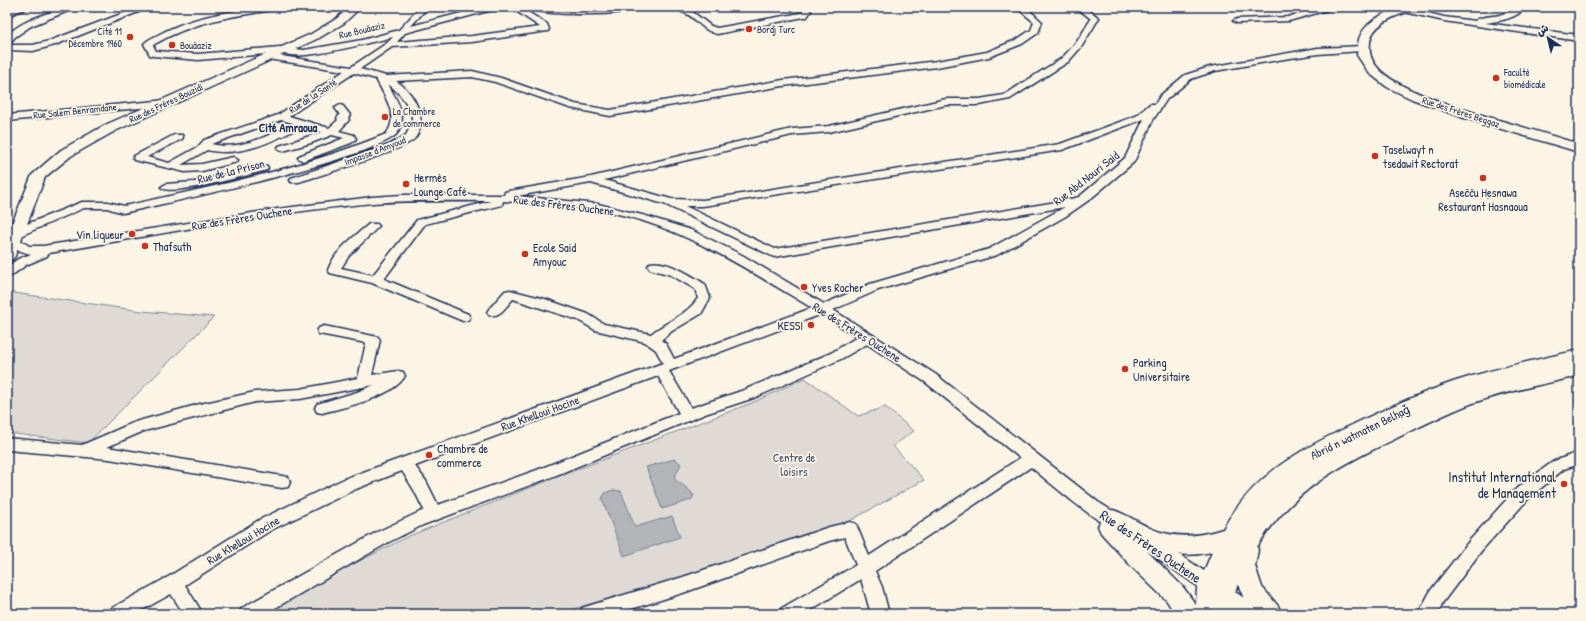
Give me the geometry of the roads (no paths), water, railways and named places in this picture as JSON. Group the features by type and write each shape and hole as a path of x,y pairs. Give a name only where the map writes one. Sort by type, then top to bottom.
{"main road":[{"name":"Rue des Frères Bouzidi","path":"7,256 38,175 66,153 110,128 321,32 340,21 356,7"},
{"path":"1361,48 1368,32 1374,26 1398,8 1414,7"},
{"name":"Rue des Frères Beggaz","path":"1361,48 1365,60 1374,71 1395,86 1412,95 1459,113 1579,148"},
{"name":"Abrid n watmaten Belḥaǧ","path":"1239,538 1247,509 1265,489 1285,472 1316,452 1378,420 1459,387 1579,356"},
{"path":"1214,601 1239,538 1296,486 1322,467 1354,449 1422,417 1467,399 1499,389 1579,369"},
{"path":"1111,522 1170,545 1194,546 1239,538"},
{"path":"1111,522 1139,559 1175,594 1189,614"},
{"path":"1239,538 1244,566 1252,592 1270,614"}],"street":[{"path":"7,14 26,7"},
{"path":"7,41 11,34 20,29 74,7"},
{"path":"7,44 10,48 33,48 52,43 147,7"},
{"name":"Rue Bouâaziz","path":"281,7 210,17 164,33 148,44 152,53 198,57 280,50 304,52 363,42 493,7"},
{"name":"Rue de la Santé","path":"173,165 186,159 205,146 208,142 280,116 390,45 424,7"},
{"path":"390,45 465,40 545,29 544,26 514,7"},
{"path":"530,7 544,11 566,12 640,7"},
{"path":"651,7 682,9 692,7"},
{"path":"682,9 690,12 709,29 717,31 804,15 807,11 802,7"},
{"path":"268,56 353,70 383,78 472,74 498,80 573,106 610,113 776,84 937,64 989,54 1019,42 1035,31 1038,22 1028,12 1020,7"},
{"path":"484,198 591,180 792,132 829,128 946,102 979,102 1007,97 1065,60 1079,44 1095,18 1080,7"},
{"path":"1237,21 1289,19 1328,7"},
{"path":"1467,23 1508,16 1515,13 1522,7"},
{"path":"1398,8 1467,23 1579,38"},
{"name":"Rue Abd Nouri Said","path":"823,310 874,287 993,252 1062,214 1085,198 1130,160 1148,120 1164,97 1188,77 1213,69 1300,53 1361,48"},
{"name":"Impasse d'Amyoud","path":"295,180 393,147 411,137 417,120 411,102 397,86 383,78"},
{"name":"Rue de la Prison","path":"14,237 82,205 108,205 123,210 238,184 312,164 390,136 394,131 397,114 383,78"},
{"path":"668,202 703,203 1062,147 1139,118 1164,97"},
{"name":"Rue Salem Benramdane","path":"7,118 167,103"},
{"path":"283,148 337,129 344,120 342,118 345,115 340,108"},
{"path":"166,187 194,185 268,167 305,157 351,139 348,136 280,116"},
{"path":"205,146 213,149 225,149 256,143 274,137 301,123"},
{"path":"178,137 138,158 169,166 173,165 178,168 192,168 233,160"},
{"path":"591,180 668,202 774,253 1063,204 1085,198"},
{"name":"Rue des Frères Ouchene","path":"14,237 23,249 30,251 70,246 276,212 372,200 402,198 515,199 598,207 642,218 687,232 738,258 930,378 1111,522 1214,601"},
{"path":"376,280 420,222 515,199"},
{"path":"373,226 345,252 334,266 334,270 376,280 464,317"},
{"name":"Rue des Frères Ouchene","path":"7,273 22,262 38,255 70,246"},
{"path":"652,340 666,328 696,311 704,298 700,287 675,272 654,266"},
{"path":"494,312 510,294 540,302 583,317 600,327 649,338 661,347 666,367 688,416"},
{"name":"Rue Khelloui Hocine","path":"118,614 174,583 265,525 350,484 823,310"},
{"path":"324,331 373,340 364,382"},
{"path":"248,614 383,537 434,514 543,474 688,416 749,394 836,356 867,338"},
{"path":"83,451 140,426 200,410 255,397 300,394 398,376 389,384 365,396 322,408"},
{"path":"7,444 110,453 282,482"},
{"path":"1427,614 1437,596 1476,545 1523,493 1558,465 1579,458"},
{"path":"788,614 865,568 1032,459"},
{"path":"405,464 420,486 434,514"},
{"path":"588,614 683,585 829,534 850,529 873,587 880,614"},
{"path":"174,583 194,614"},
{"path":"1214,601 1236,614"},
{"path":"1214,601 1253,614"}],"place":[{"name":"Bordj Turc","path":"749,29"},
{"name":"Cité 11 Décembre 1960","path":"130,37"},
{"name":"Bouâaziz","path":"172,45"},
{"name":"Faculté biomédicale","path":"1496,78"},
{"name":"La Chambre de commerce","path":"385,117"},
{"name":"Taselwayt n tsedawit Rectorat","path":"1375,156"},
{"name":"Asečču Ḥesnawa Restaurant Hasnaoua","path":"1483,178"},
{"name":"Hermès Lounge Café","path":"406,184"},
{"name":"Vin liqueur","path":"132,234"},
{"name":"Thafsuth","path":"145,246"},
{"name":"Ecole Said Amyouc","path":"525,254"},
{"name":"Yves Rocher","path":"804,287"},
{"name":"KESSI","path":"811,325"},
{"name":"Parking Universitaire","path":"1125,369"},
{"name":"Chambre de commerce","path":"429,455"},
{"name":"Institut International de Management","path":"1564,484"}],"district":[{"name":"Cité Amraoua","path":"288,127"}],"park label":[{"name":"Centre de loisirs","path":"794,464"}]}
